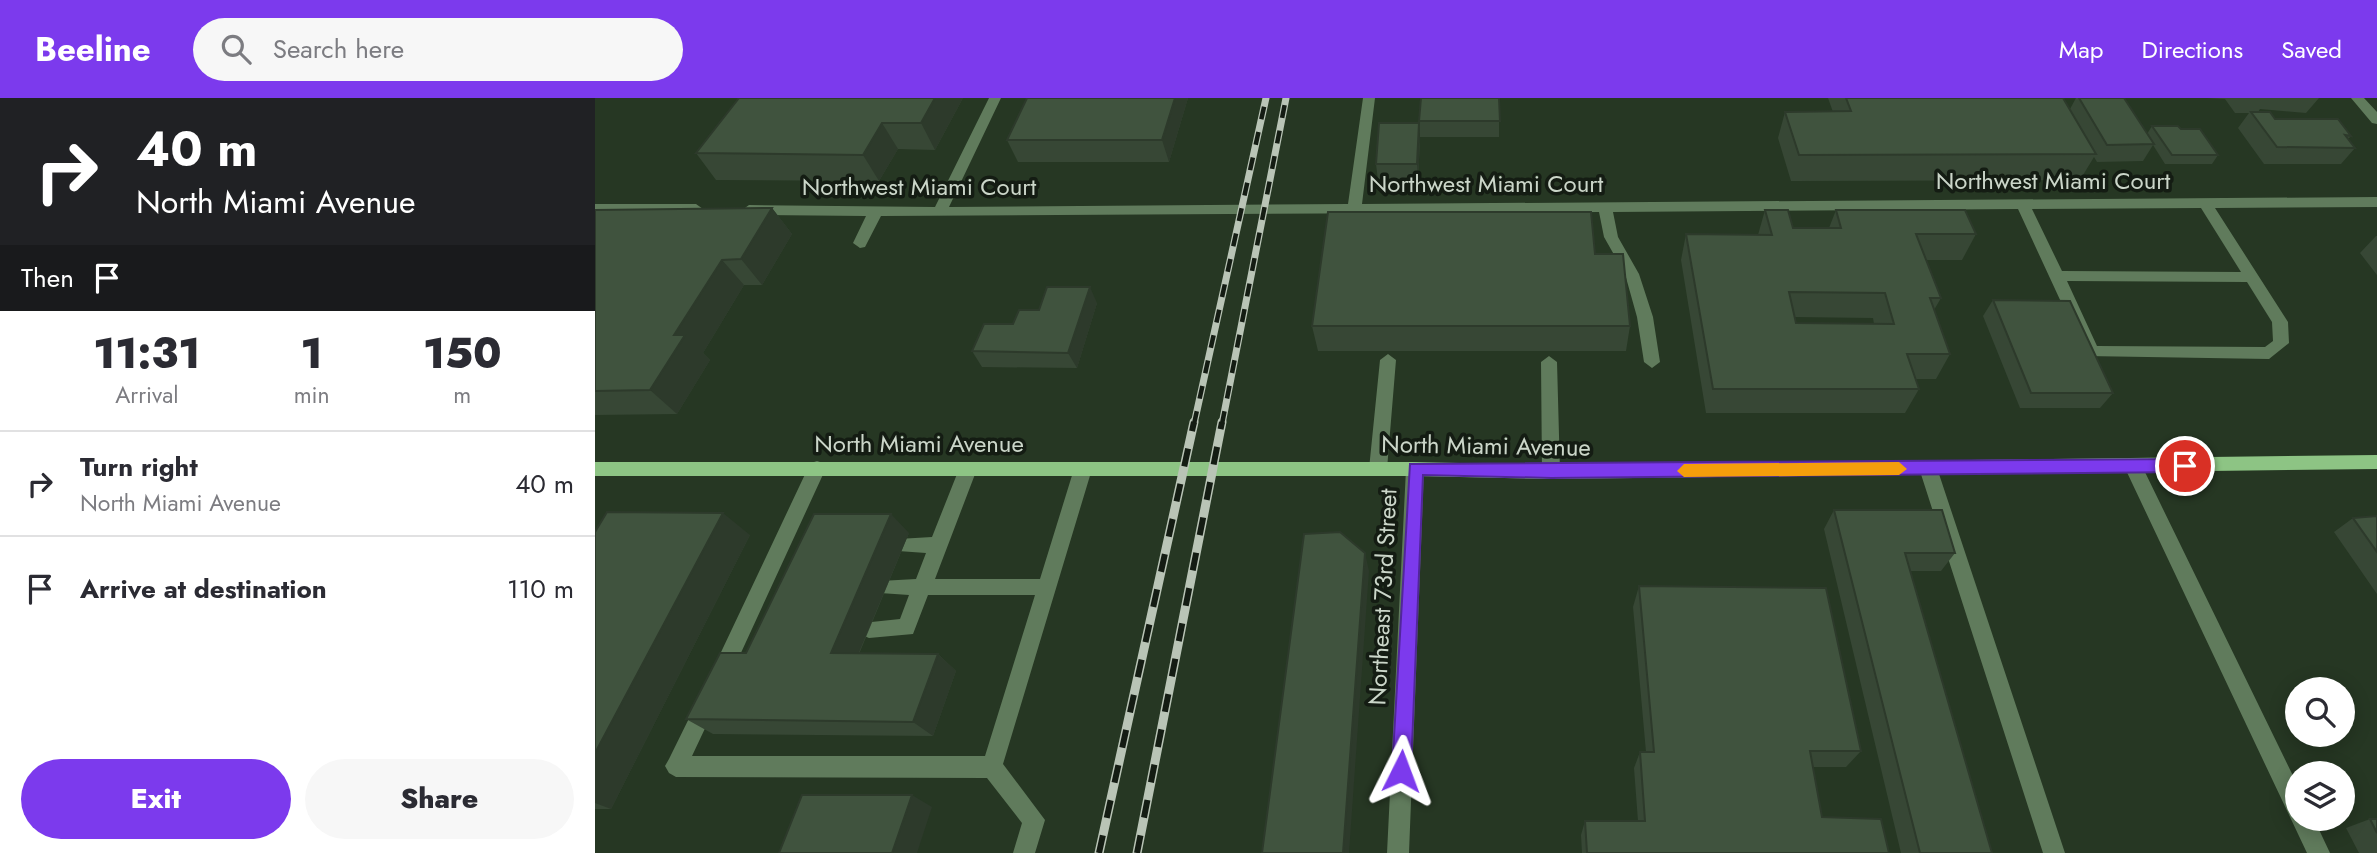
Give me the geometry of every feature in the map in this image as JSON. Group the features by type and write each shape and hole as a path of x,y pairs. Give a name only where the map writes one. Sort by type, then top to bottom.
{"main road":[{"name":"North Miami Avenue","path":"595,469 1415,469 1551,472 2377,462"}],"street":[{"path":"940,212 995,98"},
{"path":"1355,208 1369,98"},
{"path":"2357,98 2377,120"},
{"name":"Northwest Miami Court","path":"595,209 940,212 2377,202"},
{"path":"2023,204 2092,352 2269,353 2281,343 2280,322 2205,203"},
{"path":"1605,206 1611,237 1632,274 1645,317 1651,362"},
{"path":"860,243 876,211"},
{"path":"2056,276 2251,277"},
{"path":"1378,469 1388,360"},
{"path":"1549,362 1551,472"},
{"path":"2133,466 2285,783"},
{"path":"817,468 676,766 992,767"},
{"path":"1928,468 2054,853"},
{"path":"869,629 906,628 968,469"},
{"path":"992,767 1083,469"},
{"name":"Northeast 73rd Street","path":"1398,853 1415,469"},
{"path":"782,545 806,544"},
{"path":"904,545 939,545"},
{"path":"763,587 786,587"},
{"path":"887,587 1049,587"},
{"path":"743,629 766,629"},
{"path":"992,767 1034,820 1024,853"},
{"path":"2308,831 2319,853"}],"building":[{"path":"739,98 935,98 921,123 882,123 863,155 696,153"},
{"path":"1027,98 1175,98 1162,140 1007,140"},
{"path":"1421,98 1499,98 1500,121 1419,121"},
{"path":"1846,98 2063,98 2096,154 1799,155 1785,112 1851,111"},
{"path":"2079,98 2124,98 2154,144 2107,145"},
{"path":"2251,112 2270,112 2275,119 2338,119 2351,136 2345,135 2355,148 2277,147"},
{"path":"1379,123 1419,123 1417,164 1376,164"},
{"path":"2152,126 2200,129 2218,155 2172,155"},
{"path":"772,208 741,259 722,260 674,335 685,335 650,390 595,391 595,210"},
{"path":"1765,210 1788,210 1793,228 1841,228 1836,210 1965,210 1976,234 1916,234 1941,298 1930,298 1950,354 1907,354 1919,389 1713,389 1686,234 1772,235","holes":["1789,292 1885,293 1894,324 1796,323"]},
{"path":"1328,212 1591,212 1595,254 1623,254 1630,326 1312,326"},
{"path":"1047,287 1090,287 1068,353 972,351 984,324 1013,324 1019,310 1039,310"},
{"path":"1993,300 2070,301 2113,393 2031,393"},
{"path":"1834,510 1942,510 1955,553 1905,553 1992,853 1920,853"},
{"path":"607,512 723,513 595,753 595,532"},
{"path":"814,514 891,514 831,653 938,654 913,722 686,719 720,653 746,653"},
{"path":"2377,516 2377,552 2353,518"},
{"path":"1340,532 1365,553 1343,853 1262,853 1304,534"},
{"path":"1639,586 1826,588 1861,751 1810,751 1822,817 1881,819 1889,853 1587,853 1585,821 1645,821 1640,752 1654,752"},
{"path":"802,795 912,795 892,853 779,853"},
{"path":"2370,819 2377,819 2377,833"}],"railway":[{"path":"1194,424 1266,98"},
{"path":"1222,424 1286,98"},
{"path":"1099,853 1194,422"},
{"path":"1137,853 1222,422"}],"slow traffic":[{"path":"1684,471 1899,469"}],"route":[{"path":"1401,771 1415,469 1551,472 2185,466"}]}
